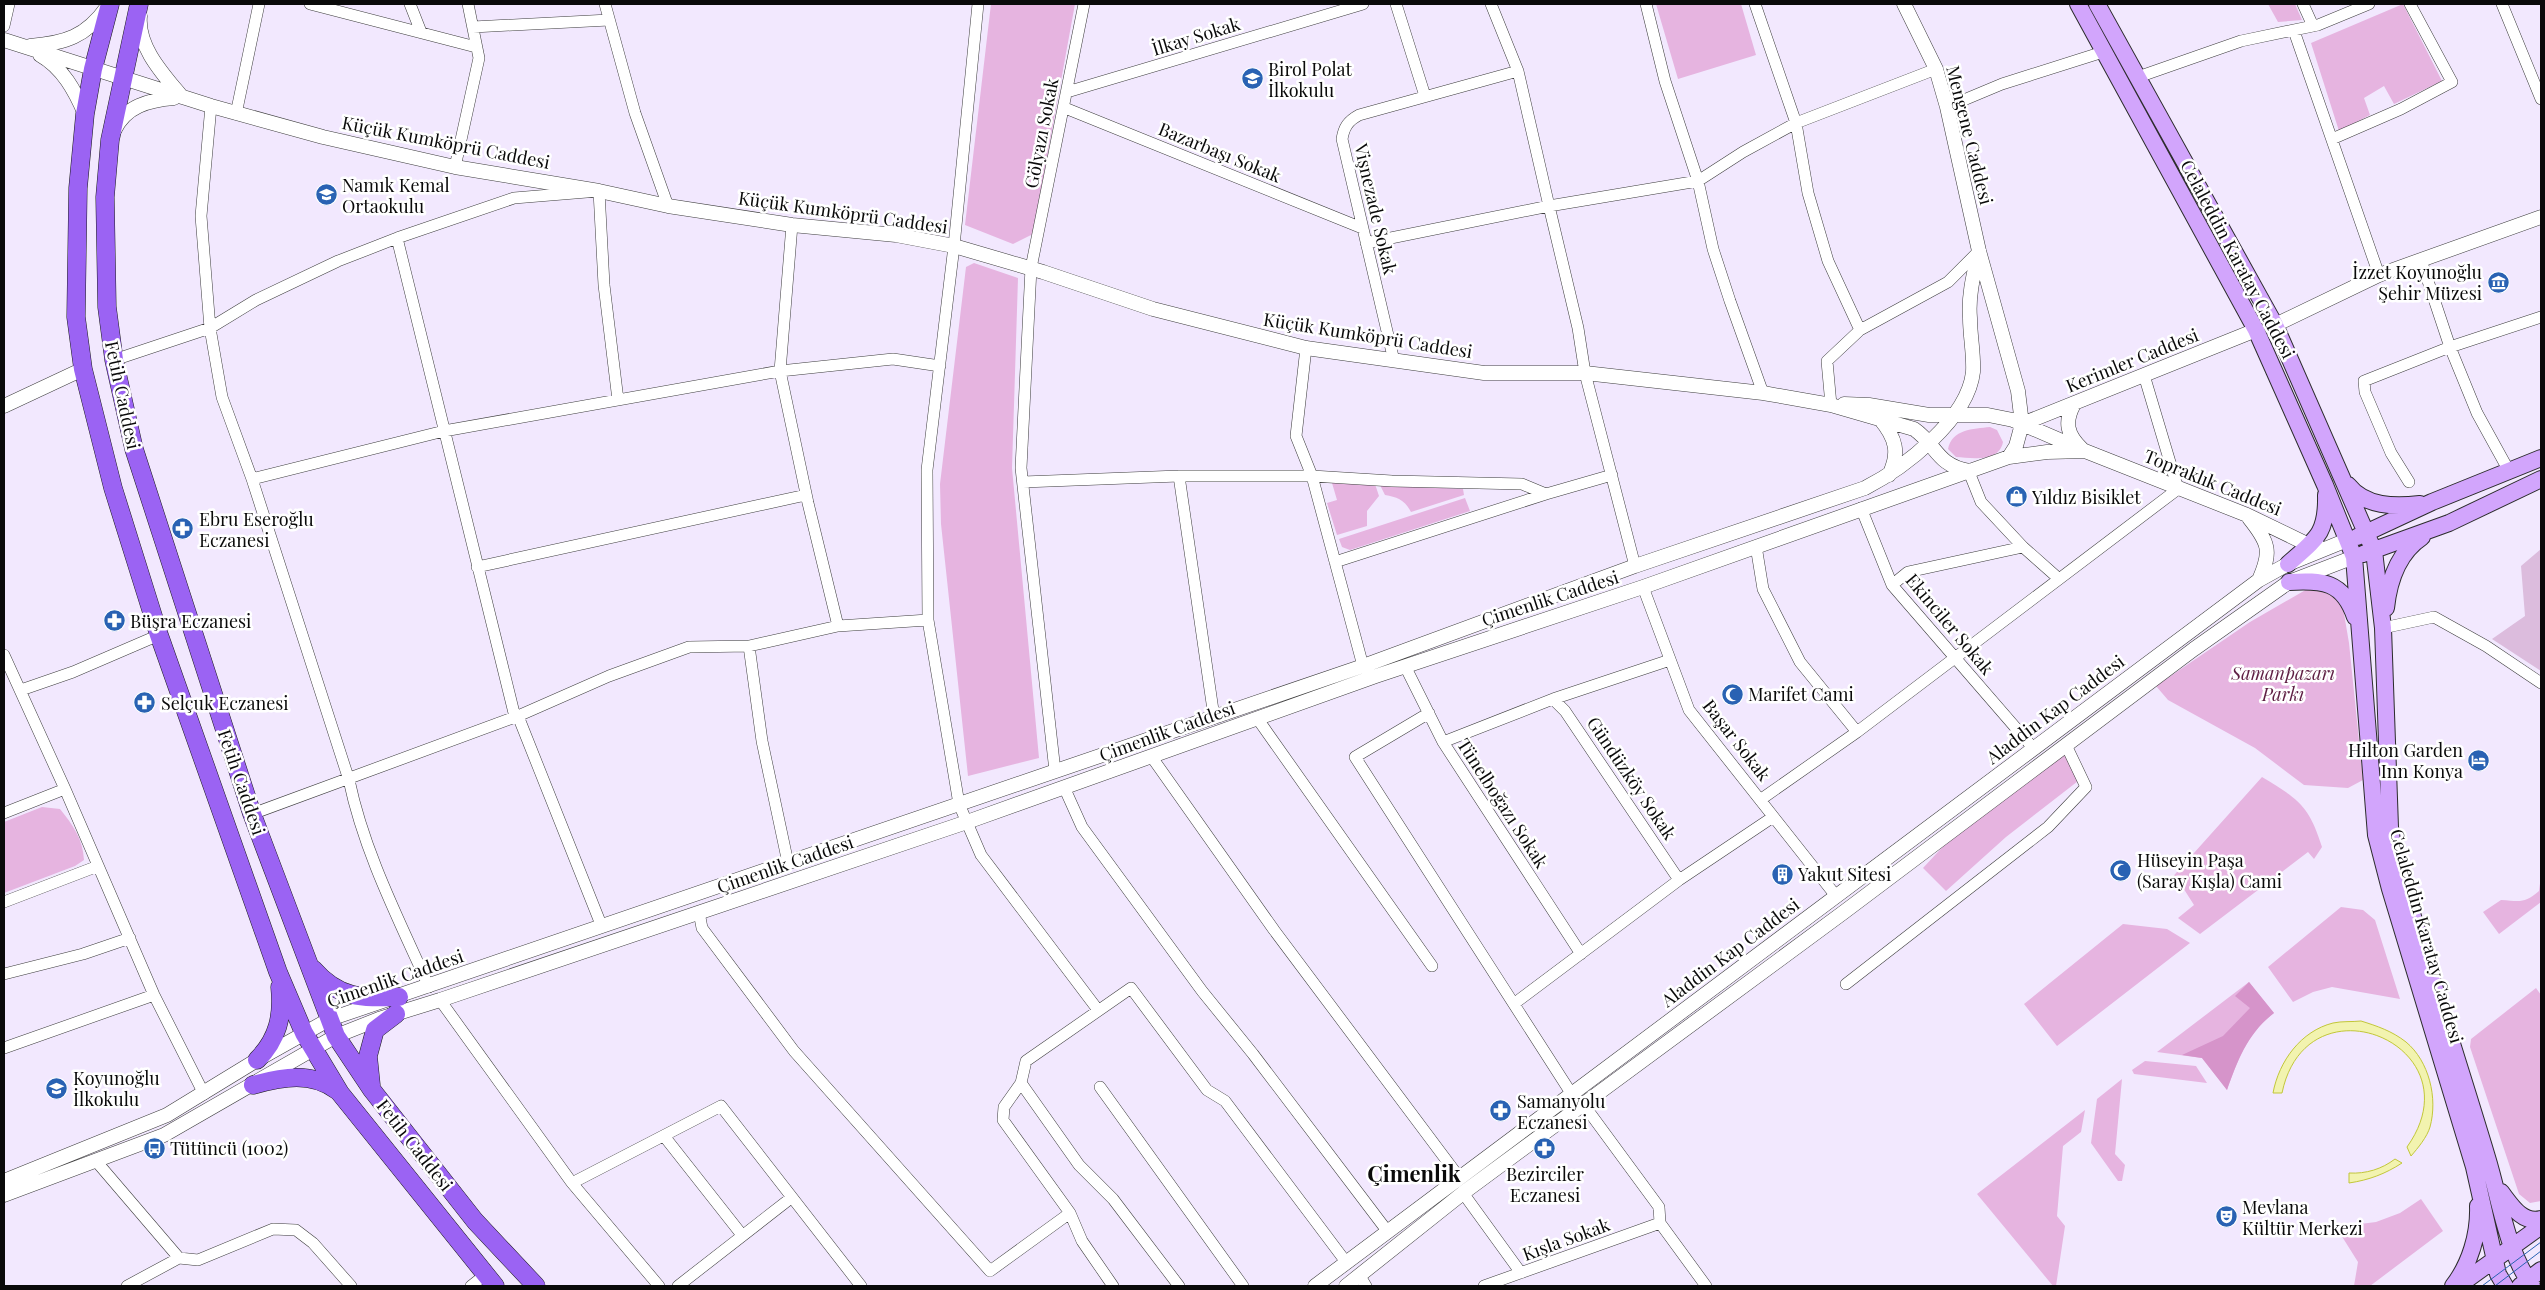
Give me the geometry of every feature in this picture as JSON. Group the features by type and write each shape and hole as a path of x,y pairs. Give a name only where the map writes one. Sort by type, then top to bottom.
{"main road":[{"name":"Fetih Caddesi","path":"110,4 93,69 86,114 78,188 76,317 83,369 113,488 159,635 278,972 304,1033 340,1093 484,1283"},
{"name":"Fetih Caddesi","path":"140,4 122,78 110,140 105,197 107,307 114,360 134,449 252,814 333,1028 372,1090 475,1221 536,1286"},
{"name":"Celaleddin Karatay Caddesi","path":"2078,4 2256,330 2325,485 2354,557 2378,843 2474,1167 2498,1274 2505,1286"},
{"name":"Celaleddin Karatay Caddesi","path":"2097,4 2275,325 2374,551 2383,628 2390,827 2393,848 2496,1187 2512,1246 2526,1284"},
{"path":"2348,540 2432,502 2541,458"},
{"path":"2383,628 2388,592 2403,556 2411,545 2449,523 2541,478"},
{"path":"2343,479 2352,490 2366,499 2379,504 2412,505 2432,502"},
{"path":"2288,564 2309,545 2325,522 2325,485"},
{"path":"2354,557 2449,523"},
{"path":"2288,582 2318,580 2342,592 2351,604 2362,635"},
{"path":"306,956 312,968 323,981 338,991 397,1006 375,1030 368,1056 372,1090"},
{"path":"257,1060 268,1050 278,1027 281,1002 278,972"},
{"path":"253,1085 276,1079 306,1077 329,1085 340,1093"},
{"path":"2453,1286 2466,1265 2477,1231 2477,1194 2474,1167"},
{"path":"2496,1187 2515,1211 2526,1219 2541,1219"},
{"path":"2458,1286 2541,1226"},
{"path":"2526,1284 2541,1270"}],"street":[{"path":"4,26 8,4"},
{"path":"24,46 49,44 73,38 94,25 110,4"},
{"path":"140,4 139,27 148,51 182,98"},
{"path":"236,114 259,4"},
{"path":"310,4 476,46"},
{"path":"410,4 421,32"},
{"path":"454,167 479,58 468,4"},
{"path":"605,4 635,113 668,206"},
{"path":"978,4 954,246 927,470 928,620 959,804 981,855 1098,1010"},
{"name":"Gölyazı Sokak","path":"1055,771 1021,468 1031,268 1084,4"},
{"name":"İlkay Sokak","path":"1067,92 1363,4"},
{"path":"1396,4 1425,96"},
{"path":"1491,4 1518,70 1578,328 1584,373 1635,566"},
{"path":"1646,4 1665,81 1698,181 1716,257 1763,393"},
{"path":"1755,4 1796,123 1808,193 1828,262 1860,330"},
{"name":"Mengene Caddesi","path":"1904,4 1936,69 1947,107 1979,251 2018,391 2022,424 2016,446 2009,458"},
{"path":"2304,4 2313,26"},
{"path":"2138,77 2241,41 2313,26 2369,4"},
{"path":"2332,139 2401,109 2452,82 2410,4"},
{"path":"2502,4 2541,99"},
{"path":"472,27 609,20"},
{"path":"2294,31 2379,276"},
{"name":"Küçük Kumköprü Caddesi","path":"4,40 236,114 454,167 599,191 668,206 792,225 896,235 954,246 1031,268 1153,309 1306,348 1484,373 1584,373 1763,393 1831,405 1908,426 1920,434 1942,461 1950,467 1969,472"},
{"path":"24,46 48,60 65,77 76,92 86,114"},
{"path":"1947,107 2002,84 2103,52"},
{"path":"1366,242 1549,206 1698,181 1743,152 1796,123 1936,69"},
{"name":"Vişnezade Sokak","path":"1394,361 1342,139 1344,129 1350,120 1359,115 1518,70"},
{"path":"110,140 118,121 134,107 154,100 182,98"},
{"path":"211,106 200,216 210,328 222,397 252,479 349,780 353,799 386,890 429,986"},
{"name":"Bazarbaşı Sokak","path":"1064,108 1362,228"},
{"path":"114,360 210,328 264,296 338,261 397,238 514,198 599,191 604,285 618,400"},
{"path":"2275,325 2379,276 2541,217"},
{"path":"792,225 780,371 806,495 838,626"},
{"path":"397,238 477,567 517,716 602,927"},
{"path":"1831,405 1827,361 1860,330 1938,288 1958,273 1979,251"},
{"name":"Mengene Caddesi","path":"1953,416 1969,387 1973,372 1969,299 1979,251"},
{"path":"2420,260 2450,346 2478,413 2509,471"},
{"path":"2409,482 2391,453 2365,392 2364,381 2450,346 2541,317"},
{"name":"Kerimler Caddesi","path":"2022,424 2256,330"},
{"path":"1306,348 1296,436 1312,476 1363,666"},
{"path":"252,479 444,431 780,371 893,359 940,366"},
{"path":"4,406 83,369"},
{"path":"1760,800 1857,732 2178,489 2144,375"},
{"path":"2074,404 2068,416 2068,429 2074,442 2085,451"},
{"name":"Küçük Kumköprü Caddesi","path":"1831,405 1869,405 1953,416 1995,416 2022,424 2046,435"},
{"name":"Çimenlik Caddesi","path":"397,1006 429,986 1363,666 1635,566 1865,488 1888,476 1928,444 1953,416"},
{"path":"1880,419 1892,433 1895,444 1895,463 1888,476"},
{"name":"Topraklık Caddesi","path":"2046,435 2247,515 2309,545 2327,548"},
{"name":"Topraklık Caddesi","path":"2009,458 2048,452 2085,451"},
{"name":"Çimenlik Caddesi","path":"4,1181 151,1123 204,1094 304,1033 333,1028 397,1006 440,1000 967,822 1405,666 1643,587 1861,508 2009,458"},
{"path":"1969,472 1981,502 2023,547 2058,578"},
{"path":"1335,562 1546,494 1612,475"},
{"path":"1023,482 1179,476 1312,476 1392,481 1522,484 1546,494"},
{"path":"1179,476 1214,717"},
{"path":"477,567 806,495"},
{"name":"Ekinciler Sokak","path":"1861,508 1892,585 2034,749"},
{"path":"2247,515 2259,530 2266,545 2268,560 2259,580"},
{"name":"Aladdin Kap Caddesi","path":"1314,1286 2259,580 2288,564 2348,540"},
{"path":"1756,546 1763,589 1800,662 1857,732"},
{"path":"1892,585 1908,572 2023,547"},
{"name":"Aladdin Kap Caddesi","path":"1346,1286 1363,1281 1463,1193 1844,912 2194,649 2288,582 2354,557"},
{"name":"Başar Sokak","path":"1643,587 1690,710 1772,817 1836,896"},
{"path":"2383,628 2434,617 2486,646 2541,683"},
{"path":"252,814 349,780 517,716 609,676 688,647 749,646 838,626 928,620"},
{"path":"21,690 73,672 159,635"},
{"path":"749,646 762,741 788,863"},
{"path":"4,655 65,789 154,995 204,1094"},
{"path":"1443,742 1553,699 1670,660"},
{"name":"Tünelboğazı Sokak","path":"1405,666 1443,742 1580,954"},
{"name":"Gündüzköy Sokak","path":"1553,699 1565,711 1679,880"},
{"path":"1428,713 1355,757 1572,1093"},
{"path":"1258,718 1432,966"},
{"path":"1846,984 2048,827 2086,787 2066,745"},
{"path":"1151,756 1274,930 1459,1176"},
{"path":"1064,787 1082,826 1093,842 1202,991 1253,1054 1388,1232"},
{"path":"4,813 65,789"},
{"path":"1514,1003 1679,880 1772,817"},
{"path":"4,902 98,866"},
{"path":"1836,896 1844,912"},
{"path":"699,912 702,928 794,1051 990,1271 1070,1213"},
{"path":"4,974 83,954 130,938"},
{"path":"1114,1286 1082,1241 1070,1213 1003,1120 1004,1107 1021,1083 1026,1061 1131,988 1207,1090 1225,1100 1346,1262"},
{"path":"4,1048 154,995"},
{"path":"440,1000 572,1183 659,1286"},
{"path":"4,1196 164,1135 313,1050 333,1028"},
{"path":"1021,1083 1079,1165 1113,1198 1179,1286"},
{"path":"1100,1087 1243,1286"},
{"path":"1584,1104 1659,1207 1660,1223 1706,1286"},
{"path":"572,1183 721,1106 861,1286"},
{"path":"664,1136 742,1235"},
{"path":"96,1161 179,1258"},
{"path":"1463,1193 1521,1274"},
{"path":"678,1286 791,1198"},
{"name":"Kışla Sokak","path":"1484,1286 1660,1223"},
{"path":"132,1285 179,1258 198,1260 273,1229 296,1230 313,1244 351,1286"}],"green space":[{"path":"991,4 1075,4 1033,234 1013,244 965,225"},
{"path":"1656,4 1741,4 1756,55 1678,79"},
{"path":"2268,4 2295,4 2302,20 2278,22"},
{"path":"2403,4 2442,81 2394,104 2384,86 2364,98 2370,115 2339,131 2311,43"},
{"path":"974,263 1018,278 1012,468 1039,758 968,776 941,524 940,484 966,267"},
{"path":"1990,427 1997,430 2003,442 1996,453 1984,458 1956,457 1948,449 1954,437 1964,431"},
{"path":"1332,483 1375,484 1379,496 1367,511 1367,526 1337,535 1327,503 1337,500"},
{"path":"1380,485 1463,489 1464,495 1411,512 1400,500 1385,495"},
{"path":"1465,498 1470,511 1350,550 1342,547 1339,539"},
{"name":"Samanpazarı Parkı","path":"2316,584 2341,596 2349,643 2363,780 2348,788 2304,785 2255,748 2168,700 2156,686 2250,622"},
{"path":"2062,749 2082,778 2006,837 1946,891 1923,868 1964,824"},
{"path":"2262,777 2285,791 2307,812 2322,847 2314,859 2308,852 2200,934 2178,918 2194,905 2180,883 2168,882"},
{"path":"42,807 60,809 65,815 82,845 84,860 75,866 4,893 4,822"},
{"path":"2541,876 2541,902 2499,934 2483,912 2501,900 2522,901 2529,898 2539,891"},
{"path":"2341,907 2363,910 2375,920 2400,999 2332,987 2313,992 2293,1002 2268,967"},
{"path":"2123,924 2167,929 2190,943 2057,1046 2024,1004"},
{"path":"2249,982 2274,1013 2257,1029 2245,1047 2227,1090 2202,1058 2157,1052"},
{"path":"2536,988 2541,995 2541,1201 2530,1203 2519,1194 2470,1047 2471,1039"},
{"path":"2145,1061 2196,1066 2207,1083 2134,1074 2132,1070"},
{"path":"2122,1079 2115,1154 2125,1165 2122,1181 2118,1181 2091,1143 2097,1099"},
{"path":"2085,1110 2081,1132 2063,1146 2057,1216 2065,1226 2056,1286 2053,1286 1977,1194"},
{"path":"2421,1199 2443,1231 2370,1286 2354,1286 2358,1262 2336,1227 2376,1222 2400,1213"}],"shaded area":[{"path":"2541,549 2541,671 2492,639 2525,616 2521,566"},
{"path":"2249,982 2274,1013 2257,1029 2245,1047 2227,1090 2202,1058 2182,1055 2223,1036 2250,1008 2235,996"},
{"path":"2361,1021 2379,1027 2401,1038 2414,1050 2426,1070 2432,1092 2432,1116 2427,1135 2411,1156 2407,1147 2423,1111 2421,1079 2406,1054 2381,1037 2352,1031 2322,1037 2298,1057 2282,1093 2273,1093 2280,1070 2286,1059 2302,1040 2321,1027 2333,1023"},
{"path":"2395,1159 2402,1163 2377,1176 2349,1183 2349,1173 2362,1173 2373,1170 2385,1166"}],"tram line":[{"path":"2482,1286 2541,1242"},
{"path":"2495,1286 2541,1251"}],"place":[{"name":"Birol Polat İlkokulu","path":"1252,79"},
{"name":"Namık Kemal Ortaokulu","path":"326,195"},
{"name":"İzzet Koyunoğlu Şehir Müzesi","path":"2498,282"},
{"name":"Yıldız Bisiklet","path":"2016,497"},
{"name":"Ebru Eseroğlu Eczanesi","path":"183,529"},
{"name":"Büşra Eczanesi","path":"114,621"},
{"name":"Marifet Cami","path":"1732,694"},
{"name":"Selçuk Eczanesi","path":"145,703"},
{"name":"Hilton Garden Inn Konya","path":"2479,760"},
{"name":"Hüseyin Paşa (Saray Kışla) Cami","path":"2121,870"},
{"name":"Yakut Sitesi","path":"1782,874"},
{"name":"Koyunoğlu İlkokulu","path":"57,1088"},
{"name":"Samanyolu Eczanesi","path":"1501,1111"},
{"name":"Tütüncü (1002)","path":"154,1148"},
{"name":"Bezirciler Eczanesi","path":"1545,1149"},
{"name":"Mevlana Kültür Merkezi","path":"2226,1217"}],"district":[{"name":"Çimenlik","path":"1414,1173"}]}
